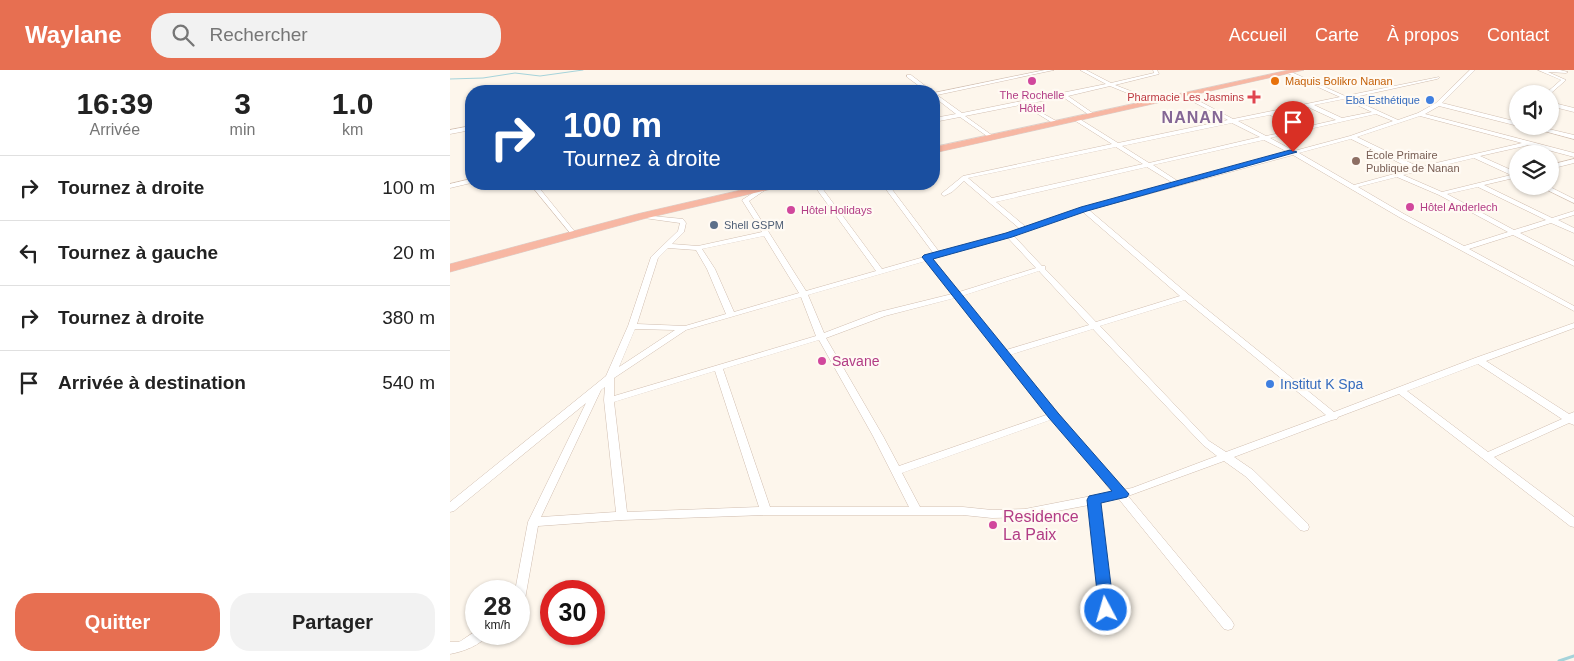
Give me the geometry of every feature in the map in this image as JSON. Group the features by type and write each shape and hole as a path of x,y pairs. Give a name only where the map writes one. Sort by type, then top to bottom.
{"highway":[{"path":"940,149 1300,70"},
{"path":"450,268 573,233 753,190"}],"street":[{"path":"940,94 1028,72 1052,70"},
{"path":"1082,70 1139,96 1147,103"},
{"path":"940,119 1064,95 1157,74 1155,70"},
{"path":"450,508 597,390 610,377 685,328 1026,230 1084,209 1352,137 1399,122 1420,114 1438,104 1473,70"},
{"path":"1542,70 1566,72"},
{"path":"1542,70 1564,80 1558,85"},
{"path":"1557,70 1574,74"},
{"path":"1289,72 1399,122"},
{"path":"909,76 921,85"},
{"path":"944,194 951,191 964,178 1116,144 1437,78"},
{"path":"1064,95 1092,115"},
{"path":"1184,95 1293,152 1464,248 1537,286 1574,309"},
{"path":"940,100 990,138"},
{"path":"1019,103 1030,107 1056,123"},
{"path":"1438,104 1509,122"},
{"path":"1308,105 1343,121"},
{"path":"1559,106 1574,110"},
{"path":"1270,112 1304,129"},
{"path":"990,201 1377,112"},
{"path":"1420,114 1538,145"},
{"path":"1076,118 1178,184"},
{"path":"450,132 465,129"},
{"path":"1559,134 1573,137"},
{"path":"1352,137 1418,169"},
{"path":"1559,148 1573,137"},
{"path":"1353,187 1418,169 1530,143"},
{"path":"1559,151 1574,155"},
{"path":"1475,156 1509,171"},
{"path":"1559,165 1574,161"},
{"path":"1398,174 1441,194 1574,264"},
{"path":"1441,194 1509,177"},
{"path":"964,178 1026,230"},
{"path":"450,186 465,182"},
{"path":"1479,185 1574,231"},
{"path":"538,190 573,233"},
{"path":"761,190 745,200 764,234 804,294 821,337 918,512"},
{"path":"820,190 880,271"},
{"path":"889,190 938,255"},
{"path":"1559,193 1573,199"},
{"path":"1084,209 1186,297 1334,417"},
{"path":"1464,248 1574,213"},
{"path":"622,516 609,400 610,377 632,326 655,257 681,232 683,223 681,220 641,216"},
{"path":"667,246 698,248 764,234"},
{"path":"1009,235 1206,443 1249,473 1304,528"},
{"path":"698,248 711,269 731,315"},
{"path":"927,257 1053,416 1122,494 1228,625"},
{"path":"609,400 720,369 821,337 882,314 956,295 1042,268"},
{"path":"1004,354 1186,297"},
{"path":"533,523 622,516 766,511 1026,513 1134,491 1226,458 1574,324"},
{"path":"632,326 685,328"},
{"path":"1478,360 1572,419"},
{"path":"720,369 766,511"},
{"path":"522,580 533,523 597,390"},
{"path":"1400,391 1574,523"},
{"path":"896,471 1053,416"},
{"path":"1486,456 1572,419"},
{"path":"1094,500 1108,628"},
{"path":"450,648 465,644"}],"waterway":[{"path":"450,79 483,78 515,73 540,76 583,70"},
{"path":"1559,661 1574,656"}],"place":[{"name":"The Rochelle Hôtel","path":"1032,81"},
{"name":"Maquis Bolikro Nanan","path":"1275,81"},
{"name":"Pharmacie Les Jasmins","path":"1254,97"},
{"name":"Eba Esthétique","path":"1430,100"},
{"name":"École Primaire Publique de Nanan","path":"1356,161"},
{"name":"Hôtel Anderlech","path":"1410,207"},
{"name":"Hôtel Holidays","path":"791,210"},
{"name":"Shell GSPM","path":"714,225"},
{"name":"Savane","path":"822,361"},
{"name":"Institut K Spa","path":"1270,384"},
{"name":"Residence La Paix","path":"993,525"}],"district":[{"name":"NANAN","path":"1193,117"}],"route":[{"path":"1106,610 1094,500 1122,494 1053,416 927,257 1009,235 1084,209 1293,152"}]}
